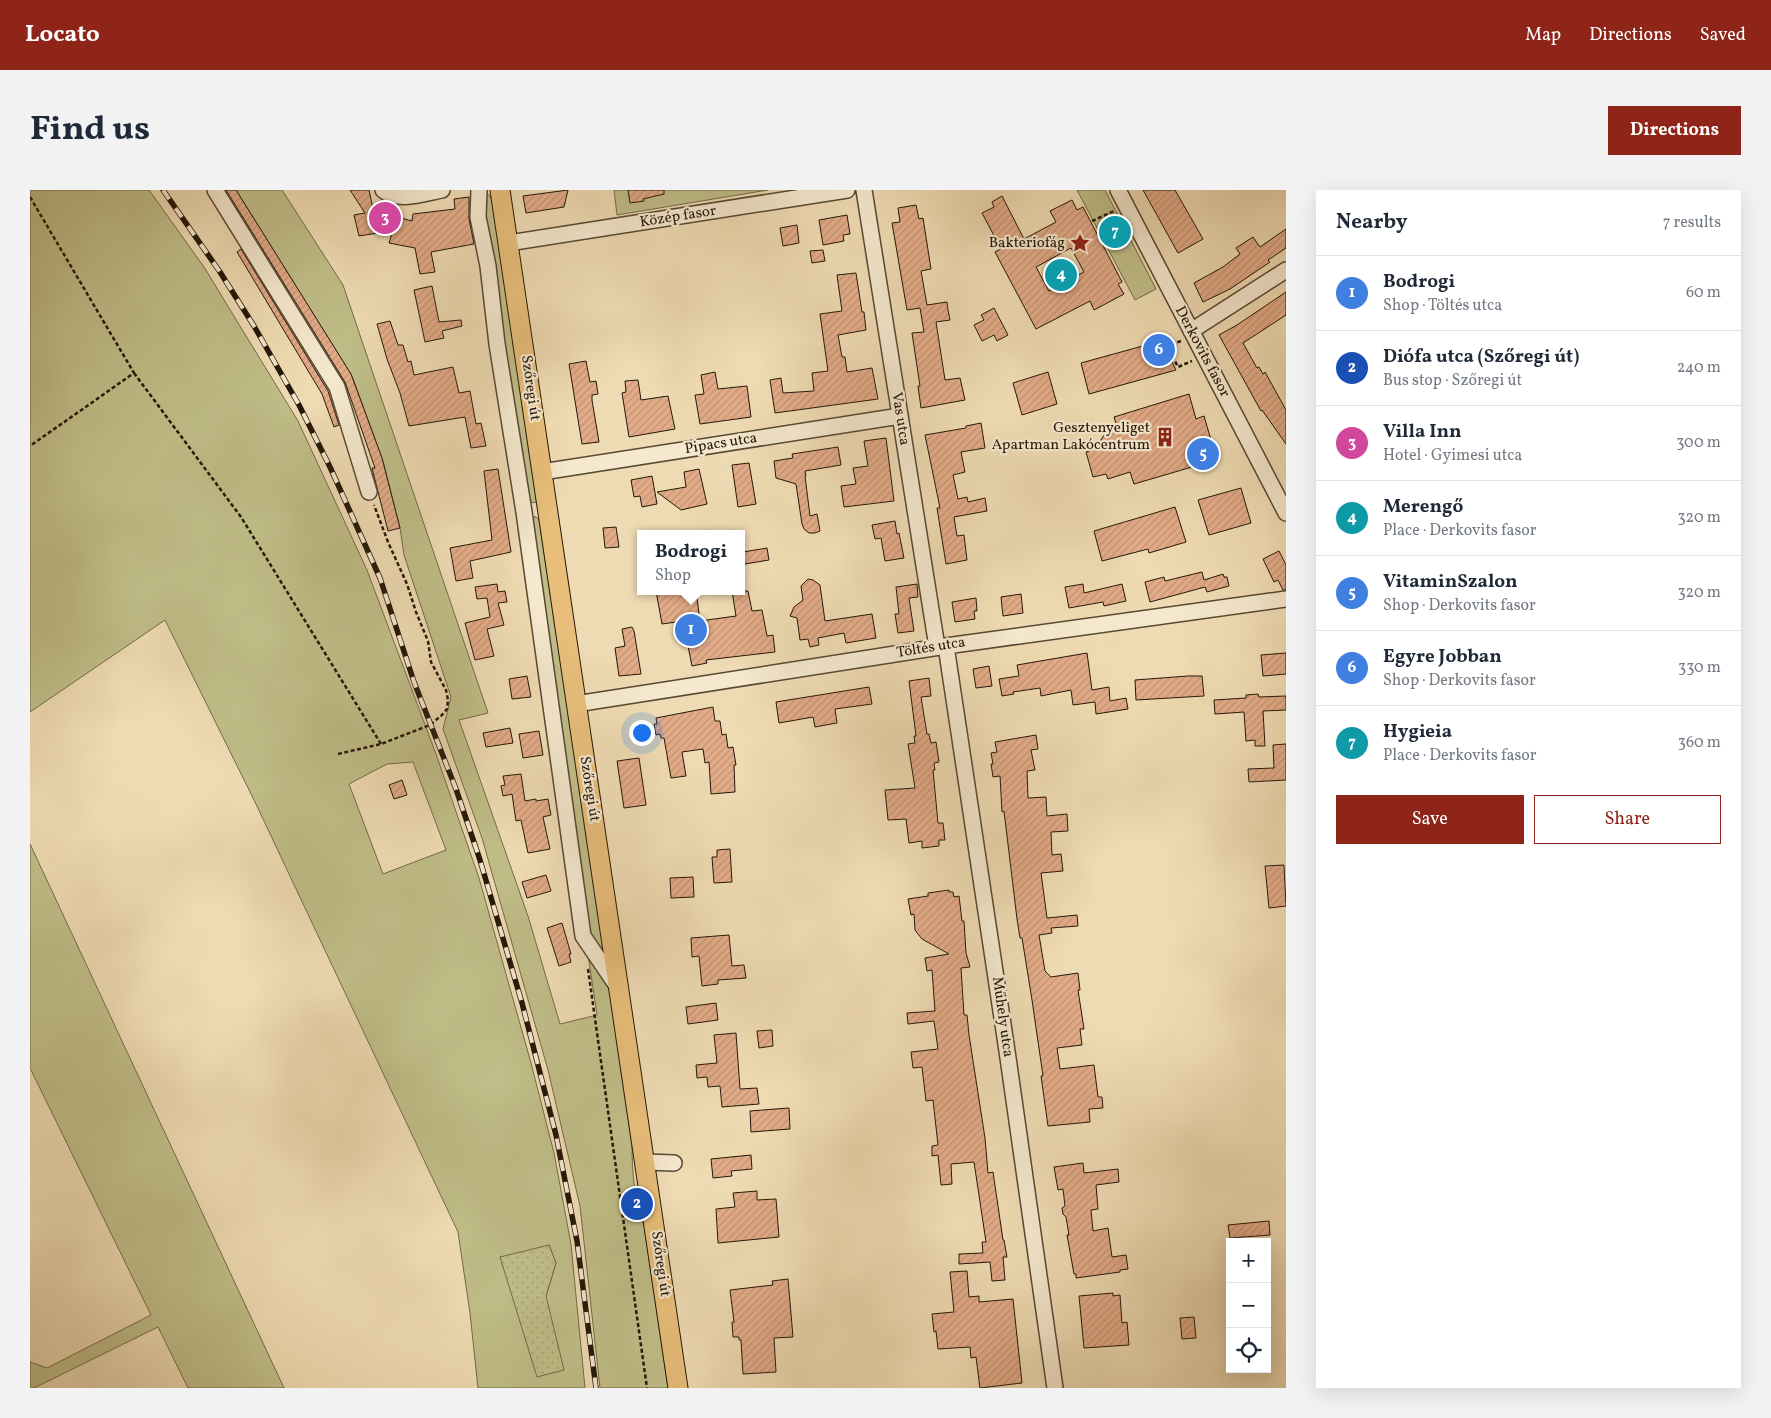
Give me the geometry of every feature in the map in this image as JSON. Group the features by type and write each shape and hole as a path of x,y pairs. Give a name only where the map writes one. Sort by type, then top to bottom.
{"main road":[{"name":"Szőregi út","path":"500,190 678,1388"}],"street":[{"path":"215,190 337,387 369,492"},
{"path":"383,190 392,196 399,197 442,190"},
{"path":"479,190 478,217 488,266 497,344 524,512 583,936 620,989"},
{"name":"Közép fasor","path":"508,243 847,190"},
{"name":"Vas utca","path":"864,190 900,416 942,646"},
{"name":"Derkovits fasor","path":"1118,190 1286,513"},
{"path":"1192,334 1286,270"},
{"name":"Pipacs utca","path":"542,472 900,416"},
{"path":"524,512 548,508"},
{"name":"Töltés utca","path":"576,704 942,646 1286,599"},
{"name":"Műhely utca","path":"942,646 1007,1051 1055,1388"},
{"path":"645,1162 674,1163"}],"path":[{"path":"30,197 134,373 240,517 381,744"},
{"path":"1092,221 1126,205"},
{"path":"1192,334 1167,346 1178,367 1204,356"},
{"path":"30,446 134,373"},
{"path":"338,754 381,744 430,725 442,715 448,700 446,690 432,662 428,641 407,584 388,542 369,492"},
{"path":"587,965 647,1388"},
{"path":"620,1198 635,1195"}],"shaded area":[{"path":"30,190 149,190 204,267 298,421 367,570 436,754 479,878 554,1153 571,1244 585,1388 478,1388 470,1313 458,1232 255,802 165,620 30,712","holes":["413,762 446,850 383,874 349,784 387,764","549,1245 556,1263 546,1296"]},
{"path":"236,190 282,190 343,285 488,713 459,720 528,916 560,1024 597,1015 587,948 608,976 632,1145 634,1185 644,1225 668,1388 600,1388 580,1206 548,1070 482,838 443,729 451,697 404,555 400,528 383,461 352,376"},
{"path":"614,190 768,190 617,215"},
{"path":"1077,190 1105,190 1156,289 1135,300"},
{"path":"486,193 493,202 538,497 536,502 533,503 529,499 482,210"},
{"path":"535,516 539,520 606,958 587,934 530,526"},
{"path":"30,844 284,1388 188,1388 158,1327 34,1388 30,1388 30,1362 47,1368 151,1315 30,1068"},
{"path":"549,1245 556,1263 546,1296 564,1370 537,1377 500,1257"}],"building":[{"path":"226,190 236,190 351,374 382,458 400,528 388,531 372,468 375,468 345,382"},
{"path":"350,190 369,190 378,233 359,236 354,215 365,213"},
{"path":"568,190 564,207 526,213 523,196"},
{"path":"628,190 664,190 664,194 643,199 644,201 630,203"},
{"path":"1143,190 1175,190 1203,239 1178,253"},
{"path":"1002,196 1024,239 1056,222 1050,211 1072,200 1077,210 1083,207 1122,282 1118,284 1124,294 1094,310 1090,301 1036,329 995,252 1001,249 982,213 994,207 992,202","holes":["1071,248 1084,272 1049,291 1036,267"]},
{"path":"469,197 469,219 474,244 431,252 435,272 420,274 415,248 389,243 397,217 412,221 413,214 455,209 454,199"},
{"path":"916,205 919,219 923,218 931,269 921,271 927,305 947,302 950,320 936,322 945,380 960,378 965,400 921,408 918,386 920,386 912,333 924,332 920,308 907,310 892,223 900,222 898,208"},
{"path":"847,215 850,234 843,235 844,241 823,245 819,220"},
{"path":"797,225 799,243 783,246 780,228"},
{"path":"1286,229 1286,248 1268,260 1270,262 1230,289 1203,302 1194,283 1223,267 1240,254 1236,248 1253,237 1260,247"},
{"path":"241,249 328,391 339,425 334,427 322,394 237,252"},
{"path":"823,250 825,261 812,263 810,251"},
{"path":"856,273 866,330 838,335 842,357 845,357 847,372 872,368 878,399 775,413 770,380 781,378 783,393 814,391 812,373 828,371 820,314 842,311 837,275"},
{"path":"432,286 439,322 461,320 462,326 442,331 444,338 425,342 414,290"},
{"path":"1286,292 1286,315 1243,343 1257,368 1259,367 1263,374 1265,372 1286,410 1286,444 1261,411 1219,335"},
{"path":"994,308 1008,335 997,341 994,335 982,341 974,325 984,320 981,315"},
{"path":"390,321 398,345 403,345 408,362 411,361 414,375 453,367 459,393 470,391 476,424 481,423 486,446 471,448 465,417 409,426 377,324"},
{"path":"1161,341 1176,370 1089,394 1081,363"},
{"path":"586,361 590,382 596,381 598,394 592,395 592,400 599,442 582,444 569,364"},
{"path":"715,372 718,389 747,386 751,417 700,424 695,395 704,394 701,375"},
{"path":"1048,372 1057,404 1022,415 1013,383"},
{"path":"638,380 641,400 668,396 675,429 629,437 622,393 626,392 625,381"},
{"name":"Gesztenyeliget Apartman Lakócentrum","path":"1189,394 1196,419 1204,416 1211,440 1203,442 1209,462 1134,484 1130,472 1108,479 1106,474 1093,477 1086,452 1092,450 1090,446 1098,444 1105,434 1118,430 1114,417"},
{"path":"981,423 985,448 961,452 965,472 953,475 958,499 967,497 968,502 985,498 987,511 954,517 957,536 964,535 967,560 946,564 937,508 940,508 925,435 966,428 966,426"},
{"path":"886,438 894,501 844,507 841,486 856,484 853,468 868,466 864,441"},
{"path":"838,447 841,465 805,471 810,516 817,514 820,531 809,533 802,524 796,484 776,478 774,461 793,458 792,454"},
{"path":"749,463 756,504 738,507 732,465"},
{"path":"498,469 511,552 470,561 473,578 456,581 450,548 492,540 484,471"},
{"path":"699,469 707,504 681,510 657,492 686,487 684,472"},
{"path":"652,476 657,504 642,507 640,496 634,497 631,480"},
{"path":"1241,488 1251,523 1209,535 1198,500"},
{"path":"1175,507 1186,542 1149,553 1148,549 1102,561 1094,531"},
{"path":"895,521 904,558 885,561 881,538 875,539 872,525"},
{"path":"616,527 619,547 605,548 603,528"},
{"path":"767,548 769,560 745,564 745,552"},
{"path":"1279,551 1286,565 1286,590 1283,590 1278,580 1274,582 1263,559"},
{"path":"1202,572 1204,580 1223,574 1224,577 1227,577 1229,586 1207,592 1205,587 1150,602 1145,582 1164,577 1165,581"},
{"path":"808,579 820,585 825,621 872,614 876,638 846,643 844,633 818,638 819,645 810,647 808,639 800,640 797,618 790,616 794,607 803,600 801,586"},
{"path":"497,584 498,592 505,591 507,602 498,603 504,625 487,629 494,656 475,660 465,623 490,617 487,598 477,599 475,587"},
{"path":"917,584 918,597 909,598 914,631 898,633 895,614 899,614 896,587"},
{"path":"1083,584 1084,593 1122,584 1126,601 1104,606 1103,602 1069,608 1065,587"},
{"path":"745,591 748,591 752,611 762,610 767,636 773,635 775,652 706,660 707,663 692,666 683,621 662,624 657,595 697,595 700,621 736,616 733,595 745,595"},
{"path":"1021,594 1023,613 1003,616 1001,597"},
{"path":"976,598 977,611 974,611 975,619 955,622 952,602"},
{"path":"632,627 641,674 619,676 615,648 625,646 622,629"},
{"path":"1087,653 1092,690 1109,687 1110,701 1126,698 1128,709 1096,714 1095,702 1073,705 1071,690 1041,696 1040,688 1013,692 1014,694 1002,696 999,679 1019,676 1017,665"},
{"path":"1286,653 1286,674 1263,676 1261,655"},
{"path":"989,666 992,686 976,688 973,669"},
{"path":"527,676 531,697 512,699 509,679"},
{"path":"1202,676 1204,696 1136,700 1135,680"},
{"path":"929,678 931,696 921,697 927,734 929,734 931,743 936,742 939,762 934,763 935,770 933,770 938,823 943,823 945,840 939,840 939,846 922,848 922,841 909,843 906,819 888,820 885,790 915,788 908,744 915,743 914,736 916,736 909,681"},
{"path":"869,687 872,704 835,709 837,723 815,727 813,717 779,723 776,702"},
{"path":"1258,694 1259,697 1286,696 1286,710 1263,711 1265,746 1255,746 1255,740 1246,741 1244,712 1215,714 1214,700 1246,698 1246,695"},
{"path":"713,707 715,721 720,721 722,735 726,734 728,748 733,747 736,765 734,765 735,792 711,794 709,762 705,763 703,749 682,752 686,776 671,778 664,738 661,738 660,734 656,735 654,724 657,724 656,718"},
{"path":"510,728 513,743 486,747 483,733"},
{"path":"539,731 543,755 523,758 519,734"},
{"path":"1036,735 1038,749 1031,750 1035,770 1027,771 1028,798 1046,797 1047,816 1067,814 1068,831 1051,832 1052,855 1061,854 1063,871 1041,873 1047,918 1077,915 1078,926 1051,928 1052,933 1039,935 1045,971 1051,977 1078,973 1080,990 1078,990 1084,1029 1080,1029 1082,1045 1057,1048 1060,1069 1094,1065 1098,1097 1102,1097 1103,1108 1089,1109 1090,1122 1048,1126 1032,1000 1017,919 1004,811 1002,812 1000,776 993,777 991,764 993,764 991,753 997,752 995,742"},
{"path":"1286,744 1286,780 1249,782 1248,769 1274,768 1273,745"},
{"path":"639,758 646,805 624,808 617,761"},
{"path":"521,774 525,801 548,799 551,815 543,817 550,849 528,853 521,820 516,821 512,794 503,796 501,786 505,785 503,776"},
{"path":"402,780 407,795 394,799 389,785"},
{"path":"730,849 732,882 714,883 712,857 717,857 717,850"},
{"path":"1284,865 1286,906 1269,908 1265,866"},
{"path":"546,875 551,891 527,898 522,882"},
{"path":"693,877 694,897 671,898 670,878"},
{"path":"949,890 949,892 953,892 954,897 959,896 962,921 964,921 966,953 970,967 961,968 964,1015 967,1015 985,1138 988,1173 993,1172 1007,1257 1003,1257 1005,1280 992,1281 990,1262 959,1264 959,1254 983,1253 982,1242 986,1242 974,1162 951,1164 952,1184 941,1185 938,1155 932,1156 932,1146 938,1145 933,1100 926,1101 922,1067 913,1068 911,1052 938,1049 934,1021 908,1024 907,1013 935,1011 932,970 927,971 925,958 949,954 922,939 915,930 914,914 911,915 908,899 928,896 928,893"},
{"path":"562,923 571,954 569,954 571,962 559,966 547,928"},
{"path":"729,935 732,966 744,965 746,978 718,980 718,984 702,986 699,956 692,957 691,938"},
{"path":"716,1003 718,1020 688,1024 686,1007"},
{"path":"772,1030 773,1046 759,1048 757,1031"},
{"path":"736,1033 740,1089 757,1088 759,1104 722,1107 720,1086 708,1087 707,1077 697,1078 696,1065 717,1063 714,1035"},
{"path":"789,1108 790,1129 751,1132 750,1111"},
{"path":"751,1155 752,1169 731,1171 732,1176 713,1178 711,1159"},
{"path":"1083,1163 1084,1173 1118,1169 1119,1182 1096,1185 1098,1209 1091,1210 1093,1231 1108,1228 1112,1257 1126,1255 1128,1269 1120,1270 1120,1272 1076,1278 1067,1235 1069,1235 1066,1217 1063,1214 1062,1208 1065,1206 1063,1189 1058,1190 1054,1167"},
{"path":"757,1191 757,1200 776,1199 779,1237 718,1243 716,1209 735,1207 733,1193"},
{"path":"1269,1221 1270,1235 1230,1238 1228,1225"},
{"path":"967,1271 969,1297 979,1296 979,1302 1013,1299 1022,1383 980,1388 976,1357 971,1358 970,1347 938,1349 932,1314 954,1312 950,1272"},
{"path":"788,1279 793,1337 774,1338 776,1372 743,1374 741,1340 739,1340 739,1337 733,1337 732,1322 734,1322 730,1290 773,1285 772,1281"},
{"path":"1113,1293 1113,1296 1120,1295 1122,1323 1127,1322 1129,1345 1084,1348 1079,1296"},
{"path":"1194,1317 1196,1338 1182,1339 1180,1318"}],"railway":[{"path":"163,190 220,272 254,326 299,405 330,467 380,578 414,682 456,789 480,860 522,1003 556,1135 577,1241 596,1388"}],"place":[{"name":"Villa Inn","path":"385,218"},
{"name":"Hygieia","path":"1115,232"},
{"name":"Bakteriofág","path":"1080,243"},
{"name":"Merengő","path":"1061,275"},
{"name":"Egyre Jobban","path":"1159,350"},
{"name":"Gesztenyeliget Apartman Lakócentrum","path":"1165,437"},
{"name":"VitaminSzalon","path":"1203,454"},
{"name":"Bodrogi","path":"691,630"},
{"name":"Diófa utca (Szőregi út)","path":"637,1204"}]}
